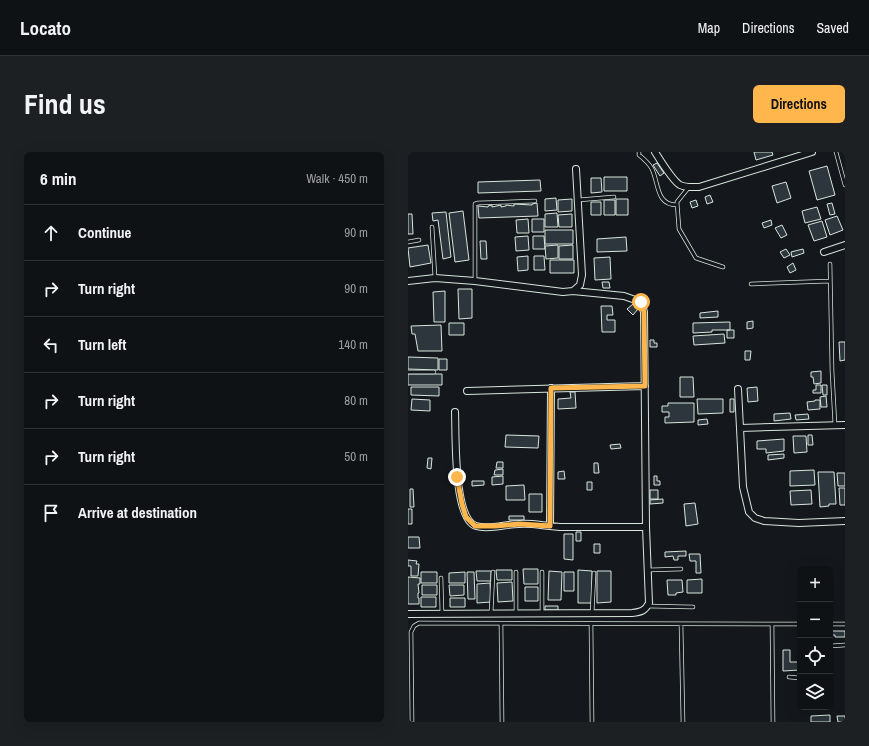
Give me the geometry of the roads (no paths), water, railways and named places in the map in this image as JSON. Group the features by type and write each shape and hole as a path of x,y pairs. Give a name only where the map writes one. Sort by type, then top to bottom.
{"street":[{"path":"655,152 663,165 679,184 689,187 699,186 812,152"},
{"path":"573,291 580,285 582,276 576,169"},
{"path":"824,252 845,246"},
{"path":"408,281 435,278 475,281 555,292 573,291 624,296 641,302 644,312 646,527 649,603 646,609 640,613 408,614"},
{"path":"467,391 645,386"},
{"path":"550,526 551,388"},
{"path":"738,389 743,487 749,512 755,518 764,521 799,523 845,520"},
{"path":"455,412 457,477 466,517 475,526 482,527 520,524 560,528 646,527"},
{"path":"740,428 845,425"}],"lane":[{"path":"639,152 639,154 652,169 663,200 669,205 677,204"},
{"path":"836,152 845,185"},
{"path":"689,187 677,202 679,229 696,258 723,267"},
{"path":"578,200 614,198"},
{"path":"475,281 475,204 535,201"},
{"path":"432,227 435,278"},
{"path":"408,242 419,240"},
{"path":"830,264 832,371 835,425"},
{"path":"751,284 830,281"},
{"path":"408,372 434,372"},
{"path":"648,570 681,569"},
{"path":"491,614 493,572"},
{"path":"516,572 516,614"},
{"path":"542,572 542,614"},
{"path":"592,614 594,573"},
{"path":"441,578 442,614"},
{"path":"648,606 693,606"},
{"path":"412,722 412,632 414,626 419,624 797,624"},
{"path":"501,624 502,722"},
{"path":"591,624 592,722"},
{"path":"681,624 683,722"},
{"path":"772,624 773,722"},
{"path":"833,624 845,624"},
{"path":"833,646 845,645"},
{"path":"789,677 797,678"}]}
